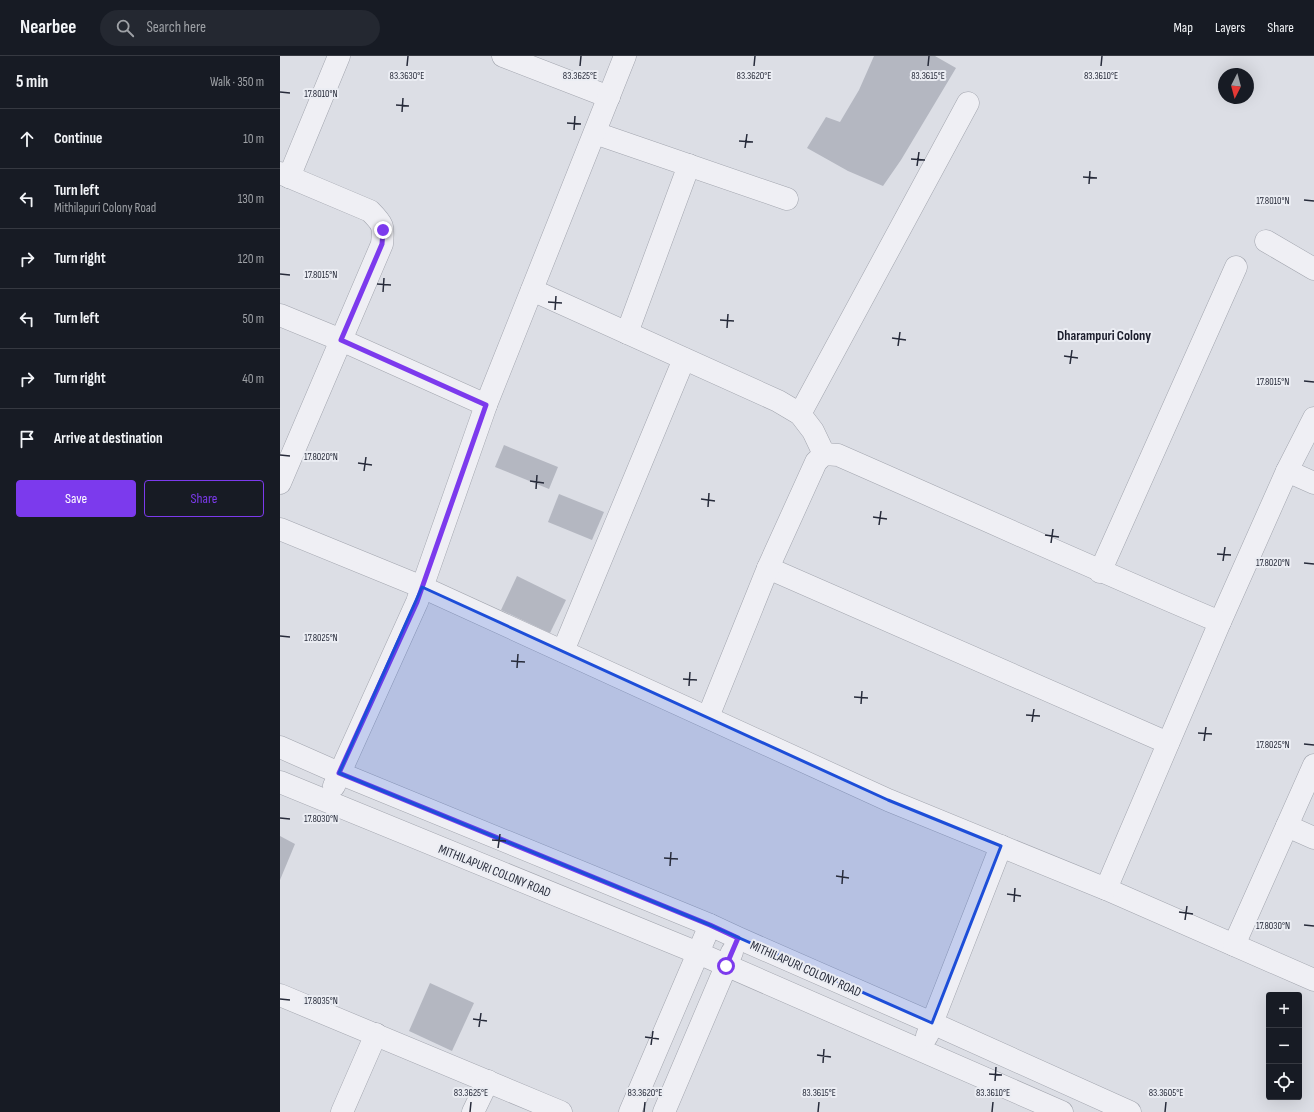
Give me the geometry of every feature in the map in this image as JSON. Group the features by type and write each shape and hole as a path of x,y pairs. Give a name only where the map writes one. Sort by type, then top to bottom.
{"street":[{"path":"280,483 382,244 383,230 380,220 370,211 284,175 339,56"},
{"path":"503,56 609,97"},
{"path":"327,801 417,602 486,405 625,56"},
{"path":"800,414 968,103"},
{"path":"594,133 787,199"},
{"path":"627,333 689,166"},
{"path":"1266,241 1314,269"},
{"path":"1100,572 1236,266"},
{"path":"532,290 778,401 800,414 813,431 824,454"},
{"path":"280,315 341,340 486,405"},
{"path":"563,651 684,359"},
{"path":"1106,889 1220,622 1287,471 1314,418"},
{"path":"708,717 768,568 816,462 824,454 838,455 1100,572 1220,622"},
{"path":"1287,471 1314,483"},
{"path":"280,529 422,587 888,800 1106,889 1314,980"},
{"path":"768,568 1168,743"},
{"name":"MITHILAPURI COLONY ROAD","path":"280,747 339,773 710,925 1130,1112"},
{"path":"1234,945 1314,765"},
{"name":"MITHILAPURI COLONY ROAD","path":"280,782 698,953 1062,1112"},
{"path":"1287,826 1314,838"},
{"path":"921,1050 1001,846"},
{"path":"630,1112 710,925"},
{"path":"664,1112 738,938"},
{"path":"280,995 561,1112"},
{"path":"342,1112 376,1034"},
{"path":"473,1112 488,1081"}],"highlighted area":[{"path":"422,587 888,800 1001,846 932,1023 710,925 339,773"}],"building":[{"path":"874,56 935,56 956,68 901,160 883,186 848,171 807,148 826,117 840,122 859,90"},
{"path":"504,445 558,467 549,489 495,467"},
{"path":"559,494 604,512 592,540 548,522"},
{"path":"517,576 566,600 550,633 501,610"},
{"path":"280,836 295,844 280,880"},
{"path":"430,983 474,1003 452,1051 409,1031"}],"district":[{"name":"Dharampuri Colony","path":"1104,335"}],"route":[{"path":"383,230 382,244 341,340 486,405 417,602 339,773 710,925 738,938 726,966"}]}
